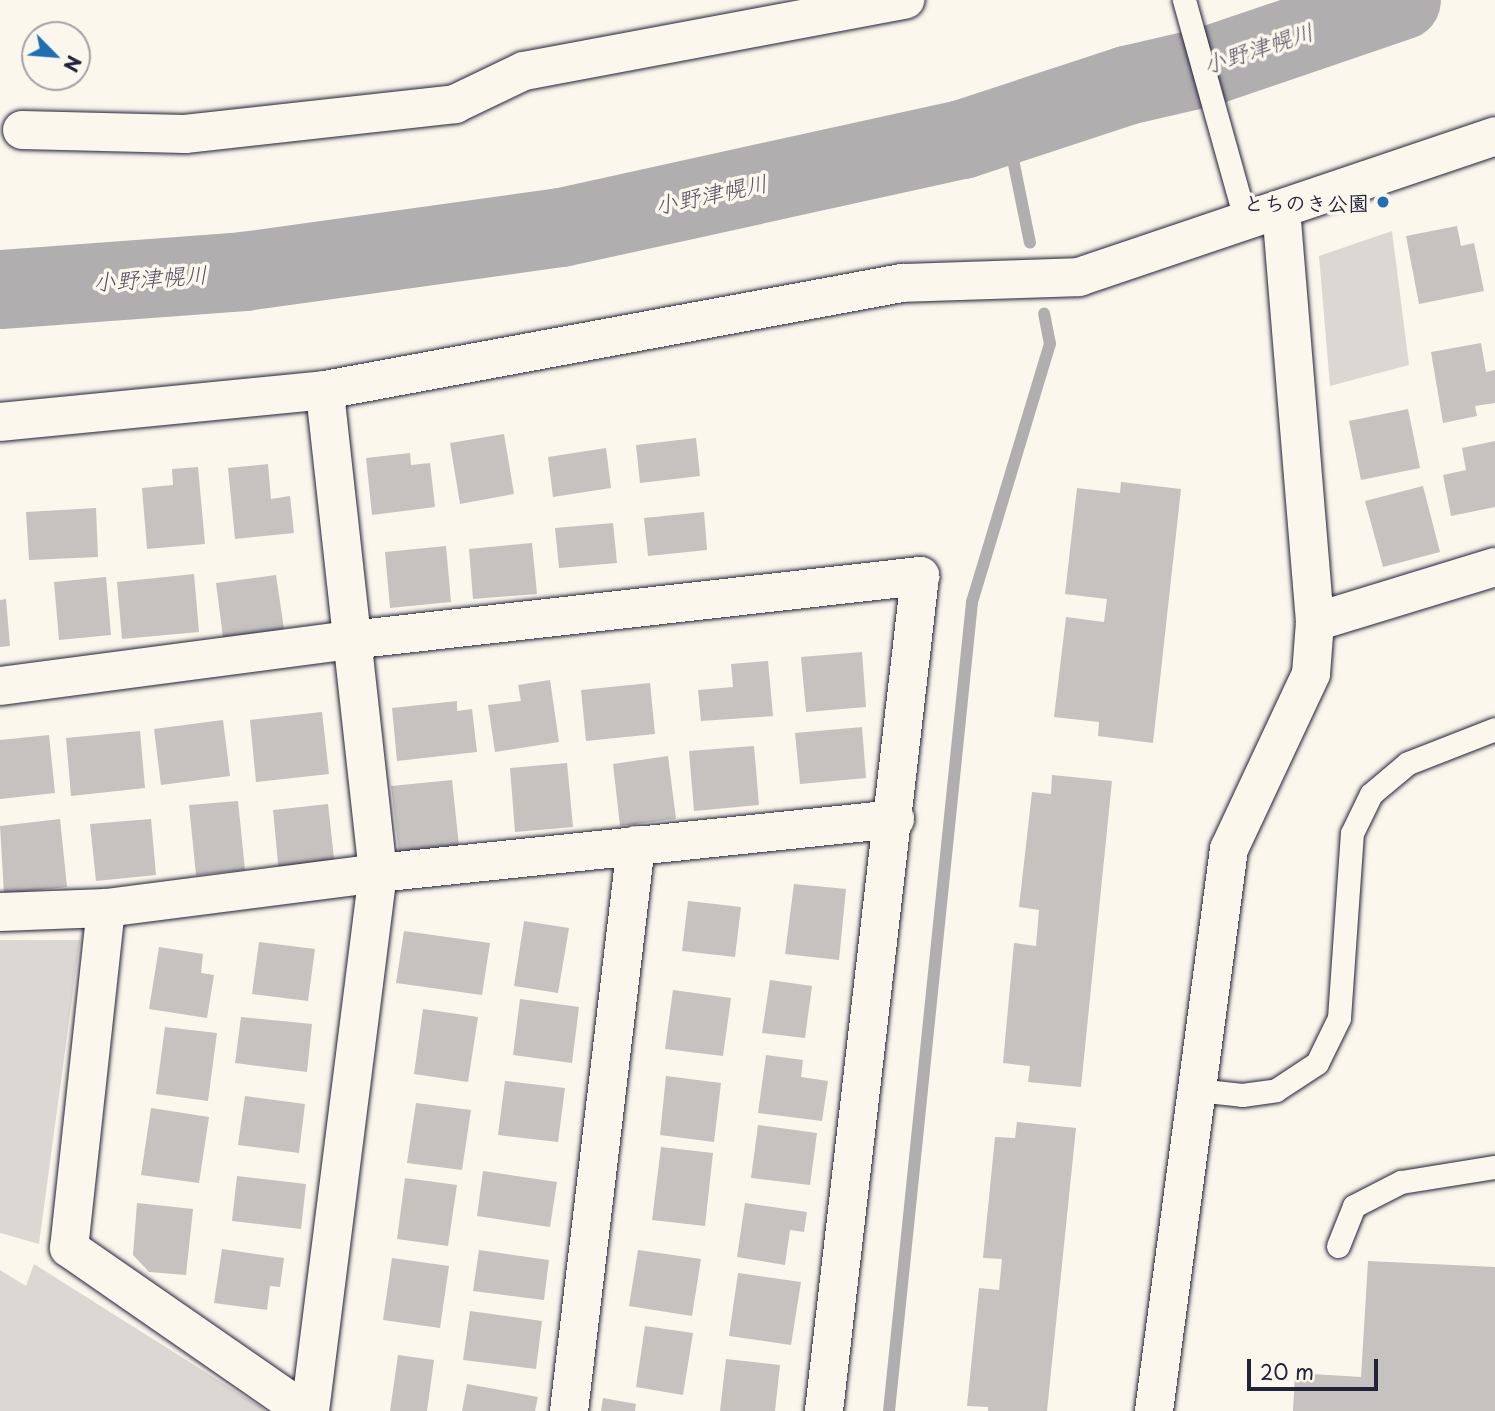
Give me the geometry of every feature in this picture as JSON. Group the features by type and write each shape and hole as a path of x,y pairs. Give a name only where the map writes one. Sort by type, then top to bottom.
{"street":[{"path":"22,130 185,134 455,104 524,71 905,0"},
{"path":"0,422 325,390 902,283 1079,278 1495,136"},
{"path":"1154,1411 1229,849 1311,674 1315,622 1263,214"},
{"path":"310,1411 378,873 325,390"},
{"path":"1315,622 1495,567"},
{"path":"0,687 351,640 920,576 895,819 824,1411"},
{"path":"0,912 106,908 378,873 895,819"},
{"path":"569,1411 636,845"},
{"path":"106,908 69,1248 304,1411"}],"lane":[{"path":"1184,0 1231,158 1263,214"},
{"path":"1197,1090 1242,1095 1276,1090 1317,1063 1339,1018 1352,833 1371,794 1408,763 1495,729"},
{"path":"1338,1247 1354,1206 1401,1182 1495,1167"}],"shaded area":[{"path":"1392,231 1409,365 1330,386 1319,256"},
{"path":"0,940 80,940 39,1244 0,1233"},
{"path":"34,1264 267,1411 0,1411 0,1270 26,1286"}],"building":[{"path":"1457,226 1461,246 1474,243 1484,291 1419,304 1406,236"},
{"path":"1481,343 1486,372 1495,370 1495,403 1475,406 1477,416 1443,423 1431,352"},
{"path":"1408,409 1420,468 1361,480 1349,421"},
{"path":"504,434 514,494 460,504 450,443"},
{"path":"696,438 700,476 640,483 636,445"},
{"path":"1495,441 1495,507 1451,516 1443,475 1466,470 1462,448"},
{"path":"606,448 611,488 553,497 548,457"},
{"path":"410,453 411,465 430,463 435,507 372,515 366,458"},
{"path":"268,464 271,499 290,496 294,533 235,539 228,468"},
{"path":"198,467 205,544 147,549 142,488 173,485 172,469"},
{"path":"1121,482 1181,489 1153,743 1098,736 1099,722 1054,717 1066,617 1104,622 1107,599 1065,594 1077,488 1120,493"},
{"path":"1423,486 1440,552 1383,567 1365,501"},
{"path":"96,508 98,557 29,560 26,512"},
{"path":"704,512 707,550 648,556 644,518"},
{"path":"613,523 617,563 559,568 555,528"},
{"path":"532,543 537,594 473,599 469,549"},
{"path":"446,546 451,602 390,608 385,552"},
{"path":"194,574 199,632 122,639 117,582"},
{"path":"276,575 284,629 223,637 216,583"},
{"path":"106,577 111,635 59,640 54,582"},
{"path":"6,599 10,646 0,647 0,600"},
{"path":"862,652 866,707 806,712 801,657"},
{"path":"768,661 773,716 701,721 698,690 733,687 731,664"},
{"path":"550,680 559,742 495,752 488,705 521,701 518,685"},
{"path":"650,683 655,734 586,741 581,690"},
{"path":"457,701 457,711 472,709 477,752 397,761 392,708"},
{"path":"322,712 329,774 256,782 250,720"},
{"path":"223,720 230,776 161,785 154,729"},
{"path":"862,727 866,778 800,784 795,733"},
{"path":"140,731 145,788 71,796 66,738"},
{"path":"49,735 55,793 0,799 0,740"},
{"path":"754,746 759,805 694,811 689,751"},
{"path":"668,756 676,819 620,826 613,764"},
{"path":"567,763 573,827 515,832 510,768"},
{"path":"1052,775 1112,781 1081,1087 1028,1082 1030,1066 1003,1063 1014,943 1036,946 1039,910 1019,907 1032,792 1051,794"},
{"path":"452,780 459,846 399,853 391,786"},
{"path":"238,801 245,870 196,875 189,805"},
{"path":"328,804 335,868 279,874 273,810"},
{"path":"60,819 67,887 4,894 0,826"},
{"path":"151,819 156,875 96,881 90,824"},
{"path":"794,884 846,889 839,960 785,954"},
{"path":"688,901 741,907 735,957 682,951"},
{"path":"524,921 569,928 558,993 514,986"},
{"path":"404,931 490,943 482,995 396,983"},
{"path":"259,942 315,949 308,1001 252,994"},
{"path":"159,947 203,954 201,973 214,975 207,1018 149,1009"},
{"path":"770,980 812,986 805,1038 762,1033"},
{"path":"673,990 731,998 723,1056 665,1049"},
{"path":"520,999 579,1007 572,1063 513,1055"},
{"path":"423,1009 478,1017 468,1082 414,1074"},
{"path":"241,1017 312,1024 307,1072 235,1063"},
{"path":"165,1027 217,1033 208,1101 156,1094"},
{"path":"766,1055 803,1060 801,1077 828,1081 822,1121 758,1113"},
{"path":"666,1076 721,1083 714,1142 660,1135"},
{"path":"505,1081 565,1088 558,1142 498,1135"},
{"path":"245,1096 305,1104 299,1153 238,1145"},
{"path":"416,1103 471,1110 462,1170 407,1163"},
{"path":"151,1108 209,1117 199,1183 141,1175"},
{"path":"1017,1122 1076,1128 1047,1411 988,1411 988,1407 967,1406 979,1288 999,1290 1002,1259 983,1258 995,1137 1015,1138"},
{"path":"758,1125 817,1133 810,1185 751,1178"},
{"path":"661,1147 713,1153 705,1226 652,1220"},
{"path":"483,1171 557,1182 550,1227 477,1216"},
{"path":"237,1176 306,1184 301,1229 232,1221"},
{"path":"405,1178 457,1185 448,1246 397,1239"},
{"path":"137,1203 193,1209 186,1275 149,1272 133,1255"},
{"path":"745,1203 807,1212 804,1232 790,1230 785,1265 737,1257"},
{"path":"222,1249 284,1258 280,1287 270,1286 267,1310 214,1303"},
{"path":"479,1250 549,1260 544,1300 473,1291"},
{"path":"638,1250 701,1259 692,1316 629,1306"},
{"path":"392,1258 449,1266 440,1328 383,1320"},
{"path":"1368,1261 1495,1267 1495,1411 1293,1411 1295,1373 1361,1377"},
{"path":"738,1273 801,1282 791,1345 729,1336"},
{"path":"470,1311 542,1321 536,1369 463,1360"},
{"path":"645,1326 693,1333 683,1395 636,1387"},
{"path":"398,1355 434,1360 427,1411 390,1411"},
{"path":"726,1359 780,1365 775,1411 720,1411"},
{"path":"467,1384 538,1397 535,1411 462,1411"},
{"path":"603,1398 636,1404 635,1411 601,1411"}],"waterway":[{"name":"小野津幌川","path":"0,289 243,271 561,227 962,139 1126,85 1204,67 1401,0"},
{"path":"1006,125 1030,243"},
{"path":"889,1411 972,602 1050,344 1044,314"}],"place":[{"name":"とちのき公園","path":"1383,202"}]}
